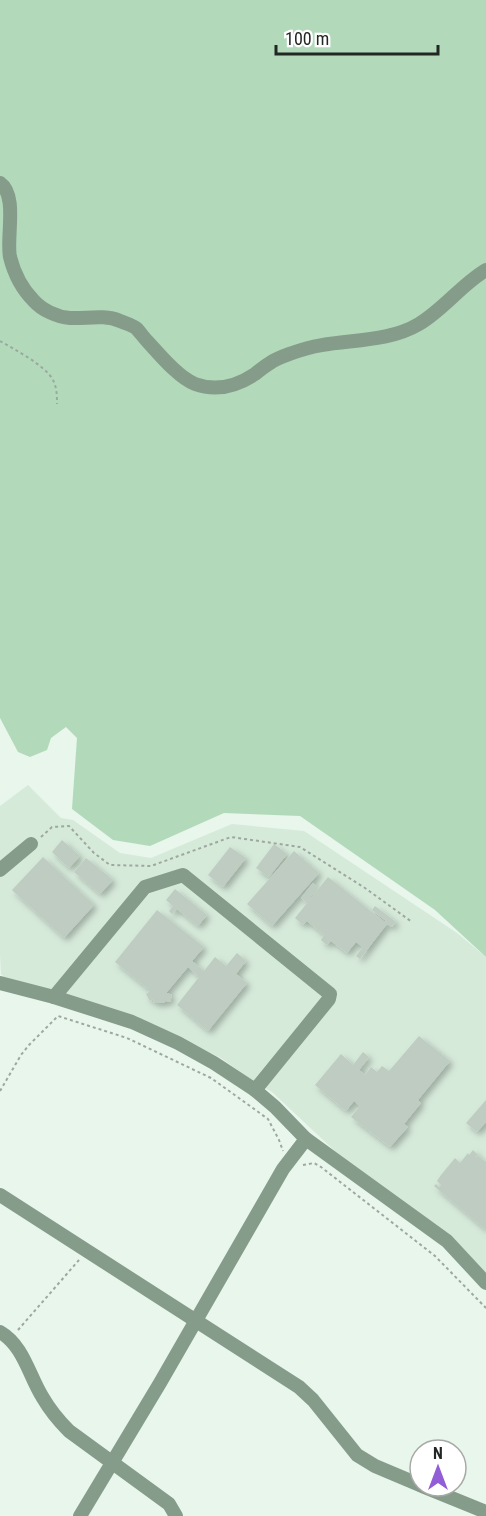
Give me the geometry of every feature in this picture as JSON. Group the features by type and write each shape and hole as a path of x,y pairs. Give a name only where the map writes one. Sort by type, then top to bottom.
{"street":[{"path":"0,183 4,185 10,204 10,255 19,281 34,301 48,312 68,318 116,319 135,328 183,376 193,383 206,387 233,386 254,375 270,362 297,351 327,344 381,337 417,325 486,270"},
{"path":"0,870 31,844"},
{"path":"54,998 145,887 183,875 330,994 329,999 255,1090"},
{"path":"0,983 132,1022 214,1063 276,1107 306,1140 447,1241 486,1283"},
{"path":"80,1516 284,1169 306,1140"},
{"path":"0,1195 299,1387 313,1400 357,1455 375,1466 408,1480"},
{"path":"5,1336 16,1345 43,1398 69,1431 169,1504 176,1516"},
{"path":"451,1498 486,1512"}],"path":[{"path":"0,341 33,360 53,379 57,390 57,404"},
{"path":"31,844 52,827 69,826 94,853 110,865 151,866 231,837 300,847 365,888 412,922"},
{"path":"0,1090 21,1055 58,1016 127,1038 211,1078 268,1119 279,1140 286,1161 284,1169 314,1163 321,1167 435,1256 486,1308"},
{"path":"5,1336 87,1251"}],"shaded area":[{"path":"28,785 61,818 73,820 120,853 151,858 232,824 304,831 457,933 486,957 486,1273 451,1235 336,1152 272,1092 221,1058 140,1019 4,977 1,974 0,806"}],"green space":[{"path":"0,0 486,0 486,957 435,910 300,816 224,813 150,846 113,840 72,809 77,738 66,727 51,738 47,750 30,757 18,752 0,718"}],"building":[{"path":"62,840 80,856 69,868 52,852"},
{"path":"274,844 287,854 269,877 256,868"},
{"path":"230,847 246,858 223,887 208,875"},
{"path":"294,851 319,873 272,926 247,904"},
{"path":"43,857 94,905 64,938 12,890"},
{"path":"86,858 113,880 100,894 74,872"},
{"path":"328,877 387,924 360,959 356,956 363,947 356,942 347,953 331,941 327,945 321,940 324,935 307,921 303,925 295,918"},
{"path":"313,883 318,888 306,902 301,898"},
{"path":"175,889 207,915 198,926 177,909 172,914 169,911 173,906 166,900"},
{"path":"375,906 396,922 392,927 372,910"},
{"path":"157,910 204,947 192,961 204,971 215,957 226,966 237,953 246,961 236,974 247,983 208,1031 177,1005 199,977 188,967 167,992 172,995 170,1002 154,1003 153,999 150,1001 146,994 149,992 148,989 115,962"},
{"path":"419,1036 450,1061 418,1100 421,1103 404,1124 408,1127 390,1147 351,1117 360,1106 354,1101 346,1111 315,1085 341,1054 353,1065 363,1052 369,1057 359,1070 365,1075 371,1067 377,1072 382,1066 389,1071"},
{"path":"486,1100 486,1122 477,1132 466,1123"},
{"path":"473,1150 478,1155 474,1159 478,1156 486,1162 486,1230 434,1186 441,1185 437,1181 455,1158 460,1163"}]}
